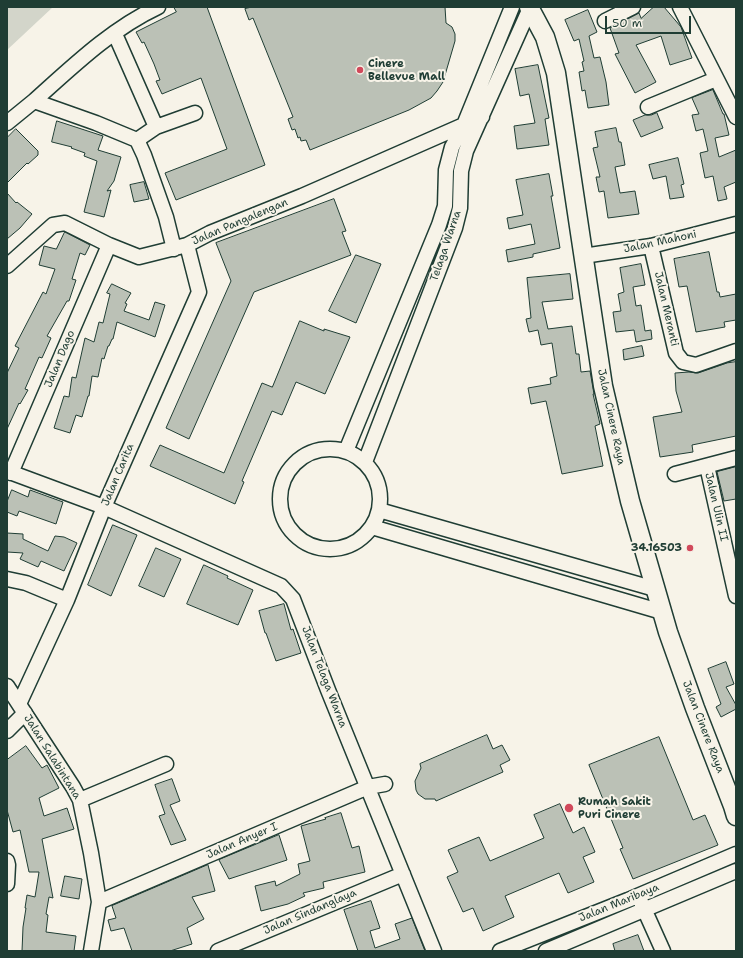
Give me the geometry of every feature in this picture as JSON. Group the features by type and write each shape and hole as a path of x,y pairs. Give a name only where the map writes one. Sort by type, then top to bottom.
{"main road":[{"name":"Jalan Cinere Raya","path":"530,8 545,37 556,73 602,386 630,502 662,612 692,701 736,816"}],"street":[{"path":"7,123 86,55 141,15 158,7"},
{"name":"Telaga Warna","path":"346,451 439,225 445,206 446,170 452,147 464,125 512,7"},
{"path":"605,21 633,7"},
{"path":"680,7 736,117"},
{"name":"Telaga Warna","path":"365,462 455,228 460,208 461,171 466,151 530,8"},
{"path":"115,34 156,127"},
{"path":"648,107 716,79"},
{"path":"34,101 96,123 137,140 156,127 195,113"},
{"name":"Jalan Pangalengan","path":"7,266 53,225 65,223 110,245 139,257 180,247 210,233 309,193 482,117"},
{"name":"Jalan Carita","path":"7,731 22,708 104,507 193,302 199,292 163,210 144,155 137,140"},
{"name":"Jalan Mahoni","path":"583,256 651,246 736,224"},
{"name":"Jalan Dago","path":"9,472 110,245"},
{"name":"Jalan Meranti","path":"651,246 676,353 683,362 696,365 736,351"},
{"path":"336,449 346,451 356,455 365,462 375,476 379,484 379,510 372,526 358,540 341,548 321,548 308,543 296,535 290,528 283,515 280,501 281,491 287,473 300,459 317,450 336,449"},
{"path":"675,474 736,458"},
{"name":"Jalan Ulin II","path":"707,466 736,596"},
{"name":"Jalan Telaga Warna","path":"9,472 104,507 280,586 294,599 328,690 434,951"},
{"path":"379,510 655,589"},
{"path":"372,526 662,612"},
{"path":"7,579 26,583 67,600"},
{"name":"Jalan Salabintana","path":"7,686 80,800 99,902 90,951"},
{"path":"80,800 166,764"},
{"name":"Jalan Anyer I","path":"99,902 368,787 385,784"},
{"name":"Jalan Maribaya","path":"500,951 639,896 736,854"},
{"path":"7,861 7,884"},
{"name":"Jalan Maribaya","path":"546,951 736,871"},
{"name":"Jalan Sindanglaya","path":"218,951 403,874"},
{"path":"639,896 663,951"}],"shaded area":[{"path":"7,7 53,7 7,50"}],"building":[{"path":"174,7 207,7 265,165 176,200 165,173 227,149 201,78 162,94 156,81 160,80 154,64 144,42 142,43 136,32 176,12"},
{"name":"Cinere Bellevue Mall","path":"252,7 445,7 446,23 452,27 455,34 455,41 443,82 431,98 409,110 310,150 306,140 301,141 300,137 298,138 295,129 292,130 288,119 293,117 253,18 249,20 245,9"},
{"path":"654,7 664,7 681,27 692,58 670,65 661,36 636,45 656,82 635,93 615,54 619,53 610,28 639,13 641,18"},
{"path":"588,10 597,32 589,36 594,58 600,57 606,82 609,105 588,108 585,90 582,91 579,72 584,71 582,62 584,61 579,39 574,41 565,20"},
{"path":"538,65 549,118 545,119 549,145 517,149 514,126 535,123 529,94 520,96 515,69"},
{"path":"713,90 724,114 729,135 715,138 719,157 736,150 736,182 724,187 727,199 718,201 713,176 705,178 700,153 708,151 703,129 696,131 692,115 699,114 692,98"},
{"path":"657,113 663,128 641,137 633,120 645,115"},
{"path":"57,121 103,136 98,150 121,157 114,181 107,191 111,190 104,217 84,212 97,161 84,156 85,153 71,148 72,147 52,142"},
{"path":"616,128 619,142 621,142 625,165 615,167 620,193 635,191 639,214 608,218 604,191 599,192 596,177 600,177 593,148 598,147 595,132"},
{"path":"16,129 38,151 38,155 28,164 27,163 7,183 7,138"},
{"path":"678,158 684,184 681,185 684,197 670,199 666,176 653,179 649,165"},
{"path":"549,174 553,196 551,196 560,248 533,254 533,257 508,262 506,250 535,244 531,224 509,229 507,218 523,215 516,180"},
{"path":"144,182 149,199 134,202 130,185"},
{"path":"7,193 16,203 17,202 32,214 20,228 7,239"},
{"path":"334,199 346,231 342,232 351,255 254,292 189,439 166,428 231,281 216,243"},
{"path":"65,232 90,245 85,255 80,253 72,279 76,280 69,301 67,301 47,336 51,338 42,358 39,357 25,389 28,390 20,404 19,403 7,429 7,373 19,348 15,346 43,292 46,294 55,269 39,265 44,246 56,249"},
{"path":"709,252 717,292 719,292 720,297 736,294 736,320 724,322 725,327 696,332 687,286 679,287 674,259"},
{"path":"356,255 381,264 356,323 329,311"},
{"path":"641,264 645,285 633,287 636,306 641,305 645,331 651,330 652,339 636,342 634,330 616,332 613,312 621,311 618,294 624,292 620,268"},
{"path":"570,274 573,299 542,302 548,329 572,326 576,354 579,354 581,372 590,371 593,394 600,424 595,426 603,466 562,474 546,401 531,404 528,388 551,384 550,378 557,376 552,343 541,345 538,330 529,332 526,319 531,318 527,278"},
{"path":"112,284 131,293 125,303 127,304 124,311 149,320 155,302 165,305 155,337 117,322 113,339 108,346 104,359 102,358 98,377 92,376 89,396 82,417 76,415 70,433 54,428 64,396 69,397 72,377 76,378 85,338 94,342 99,322 103,323 110,294 107,293"},
{"path":"300,321 324,331 324,329 350,337 325,394 296,382 282,415 272,411 242,481 244,482 235,504 150,466 160,445 224,473 262,383 272,387"},
{"path":"642,346 644,356 624,360 623,350"},
{"path":"736,362 736,436 692,445 693,452 660,457 653,417 682,412 676,391 675,373 698,373 727,363"},
{"path":"736,467 736,499 724,501 717,472"},
{"path":"12,490 28,497 30,490 63,502 56,524 19,511 17,516 7,512 7,502"},
{"path":"113,525 137,535 111,596 88,585"},
{"path":"7,533 23,534 23,539 48,551 55,536 64,537 77,543 64,571 41,561 38,567 20,559 23,553 7,552"},
{"path":"156,548 181,559 164,597 139,586"},
{"path":"204,565 253,590 238,625 187,604"},
{"path":"284,604 291,630 293,629 301,653 276,661 265,633 259,611"},
{"path":"726,662 734,684 726,687 736,705 736,709 721,717 716,707 721,704 708,669"},
{"path":"487,735 493,749 502,745 510,760 500,765 503,772 436,801 435,799 425,799 418,794 415,781 421,768 420,764"},
{"path":"659,737 693,820 705,815 718,845 633,879 620,849 623,848 589,765"},
{"path":"26,746 42,768 47,765 59,788 39,798 44,816 67,808 74,829 42,839 53,898 49,897 46,914 48,915 46,932 76,936 74,951 22,951 27,895 35,897 39,872 29,872 20,830 13,832 7,810 7,760"},
{"path":"172,779 180,801 170,805 186,840 171,845 159,816 165,814 155,785"},
{"name":"Rumah Sakit Puri Cinere","path":"560,804 573,833 584,827 595,852 583,857 594,882 568,893 559,873 505,896 514,917 483,931 473,908 463,912 447,877 458,872 448,850 479,837 490,861 544,838 534,815"},
{"path":"341,813 352,848 359,846 365,872 323,882 324,888 303,893 305,896 288,904 261,911 255,886 275,881 276,886 300,874 298,864 310,861 301,826"},
{"path":"279,835 287,860 229,879 219,860"},
{"path":"208,865 215,891 192,897 204,919 187,928 192,944 170,951 132,951 124,928 111,931 108,920 116,918 112,906"},
{"path":"65,876 82,879 79,899 61,896"},
{"path":"371,901 380,928 370,931 375,948 400,939 395,924 412,918 425,951 358,951 344,910"},
{"path":"638,935 644,951 615,951 613,944"}],"place":[{"name":"Cinere Bellevue Mall","path":"360,70"},
{"name":"34.16503","path":"690,548"},
{"name":"Rumah Sakit Puri Cinere","path":"569,808"}]}
